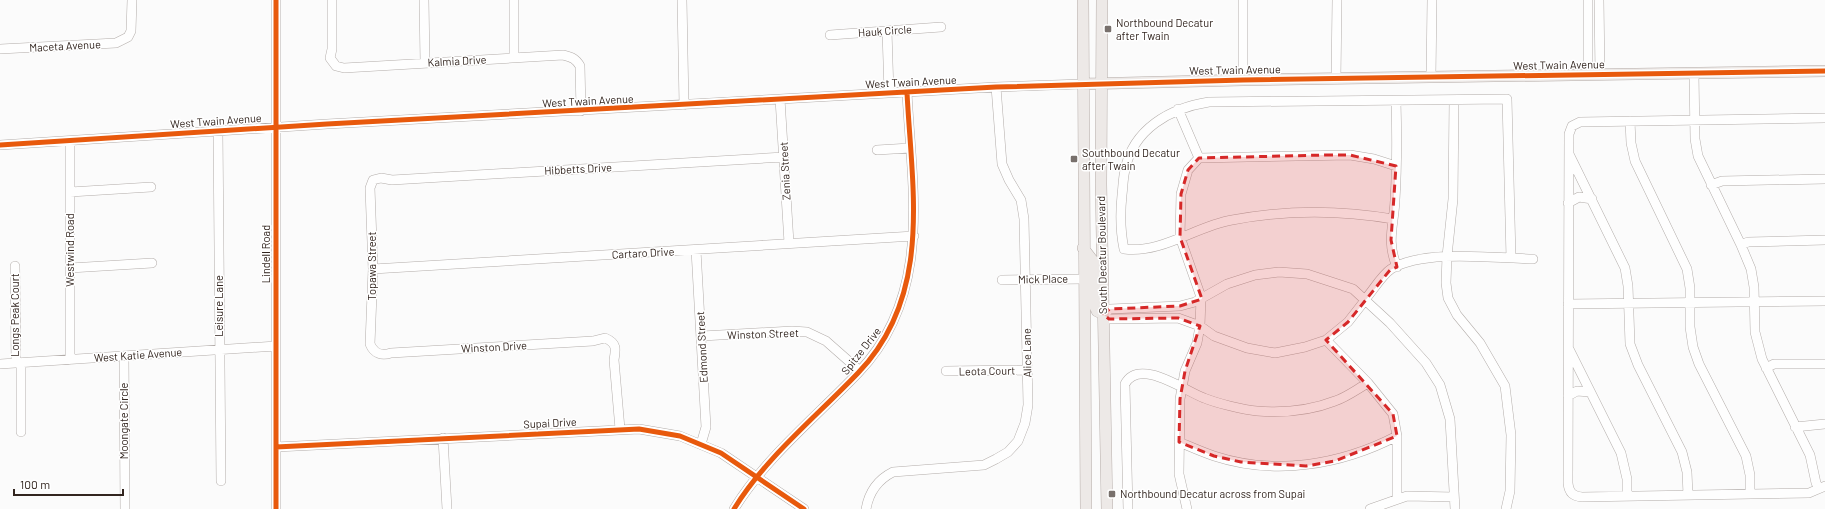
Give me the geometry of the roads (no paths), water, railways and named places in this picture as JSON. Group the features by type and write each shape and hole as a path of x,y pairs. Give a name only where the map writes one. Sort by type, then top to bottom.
{"main road":[{"name":"South Decatur Boulevard","path":"1083,0 1082,84 1086,509"},
{"name":"South Decatur Boulevard","path":"1102,0 1101,84 1103,314 1108,509"},
{"name":"West Twain Avenue","path":"1082,84 1825,71"},
{"path":"1083,248 1093,261 1093,300 1097,311 1103,314"}],"street":[{"name":"Maceta Avenue","path":"0,50 116,43 128,37 131,31 132,0"},
{"name":"Lindell Road","path":"276,0 276,509"},
{"name":"Kalmia Drive","path":"332,0 332,49 330,58 336,66 344,68 563,55 571,56 580,66 582,73 581,111"},
{"path":"424,0 425,63"},
{"path":"514,0 514,58"},
{"path":"682,0 684,105"},
{"path":"1242,0 1243,80"},
{"path":"1336,79 1337,0"},
{"path":"1431,77 1432,0"},
{"path":"1588,0 1588,74"},
{"path":"1599,0 1600,74"},
{"name":"Hauk Circle","path":"830,35 941,27"},
{"path":"887,31 888,93"},
{"path":"1694,74 1695,120 1698,156 1751,269 1757,345 1766,368 1810,455 1816,483 1822,487"},
{"name":"West Twain Avenue","path":"0,145 780,99 996,87 1082,84"},
{"name":"Alice Lane","path":"866,509 873,488 885,476 893,472 984,465 1008,452 1018,441 1025,423 1028,405 1024,219 1021,200 1009,180 1002,164 996,87"},
{"name":"Spitze Drive","path":"734,509 757,477 860,371 889,330 900,307 911,264 914,236 907,93"},
{"name":"Zenia Street","path":"780,99 789,243"},
{"path":"1454,100 1453,199 1447,256 1446,283 1448,298 1457,315 1480,343 1505,386 1511,435 1510,491 1506,509"},
{"path":"1393,219 1358,214 1313,212 1231,220 1180,237 1153,248 1137,251 1124,249 1120,230 1125,170 1129,156 1137,142 1155,123 1166,114 1178,109 1209,102 1507,100 1511,258"},
{"path":"1396,101 1396,166 1391,240 1391,253 1396,267"},
{"path":"1178,109 1199,158"},
{"path":"1822,487 1809,493 1582,497 1576,496 1569,491 1568,203 1570,129 1575,123 1825,118"},
{"path":"1630,121 1631,143 1635,161 1684,260 1689,278 1691,338 1696,356 1746,456 1750,475 1750,494"},
{"name":"Leisure Lane","path":"218,131 221,482"},
{"name":"Westwind Road","path":"70,141 70,360"},
{"path":"877,150 910,148"},
{"path":"1569,153 1625,268 1628,286 1630,344 1638,365 1682,452 1687,472 1688,495"},
{"path":"1187,509 1179,474 1180,399 1185,371 1197,343 1200,326 1201,297 1180,237 1181,194 1188,170 1199,158 1350,155 1374,159 1396,166"},
{"name":"Hibbetts Drive","path":"373,180 381,178 392,180 784,157"},
{"path":"1711,185 1722,181 1825,179"},
{"name":"Topawa Street","path":"373,180 370,188 373,268 370,344 374,352"},
{"path":"70,192 151,186"},
{"path":"1568,203 1579,197 1592,199"},
{"name":"Cartaro Drive","path":"373,268 914,236"},
{"path":"1741,246 1748,242 1825,240"},
{"name":"Edmond Street","path":"696,250 706,427 701,444"},
{"path":"1455,509 1454,460 1450,419 1440,385 1426,363 1390,323 1366,299 1352,289 1332,281 1307,274 1279,272 1255,275 1227,284 1201,297 1195,302 1180,306 1110,309 1103,314 1109,319 1178,318 1200,326 1214,336 1247,348 1275,353 1305,347 1326,340 1348,322 1366,299 1390,270 1410,260 1447,256 1533,258"},
{"path":"70,268 152,263"},
{"name":"Longs Peak Court","path":"15,266 21,432"},
{"name":"Mick Place","path":"1002,280 1084,279"},
{"path":"1568,304 1825,301"},
{"name":"Winston Street","path":"702,336 792,331 807,332 826,341 860,371"},
{"name":"Winston Drive","path":"374,352 384,355 391,353 593,342 605,338 612,342 616,350 614,360 620,429"},
{"path":"1326,340 1368,383 1393,414 1397,436 1397,500"},
{"name":"West Katie Avenue","path":"0,364 276,346"},
{"path":"1568,346 1621,453 1627,479 1627,496"},
{"name":"Moongate Circle","path":"124,356 124,509"},
{"path":"1766,368 1774,364 1825,364"},
{"name":"Leota Court","path":"946,371 1027,370"},
{"path":"1128,509 1125,384 1129,377 1135,374 1151,375 1167,379 1204,398 1257,411 1299,410 1336,401 1368,383"},
{"path":"1568,396 1577,391 1590,392"},
{"path":"1796,427 1825,424"},
{"name":"Supai Drive","path":"276,447 640,429 680,436 721,453 804,509"},
{"path":"1180,442 1214,456 1241,462 1272,466 1306,466 1335,461 1377,446 1397,436"},
{"path":"443,438 447,509"},
{"path":"1370,509 1407,496 1454,497"}],"place":[{"name":"Northbound Decatur after Twain","path":"1108,29"},
{"name":"Southbound Decatur after Twain","path":"1074,159"},
{"name":"Northbound Decatur across from Supai","path":"1112,494"}]}
